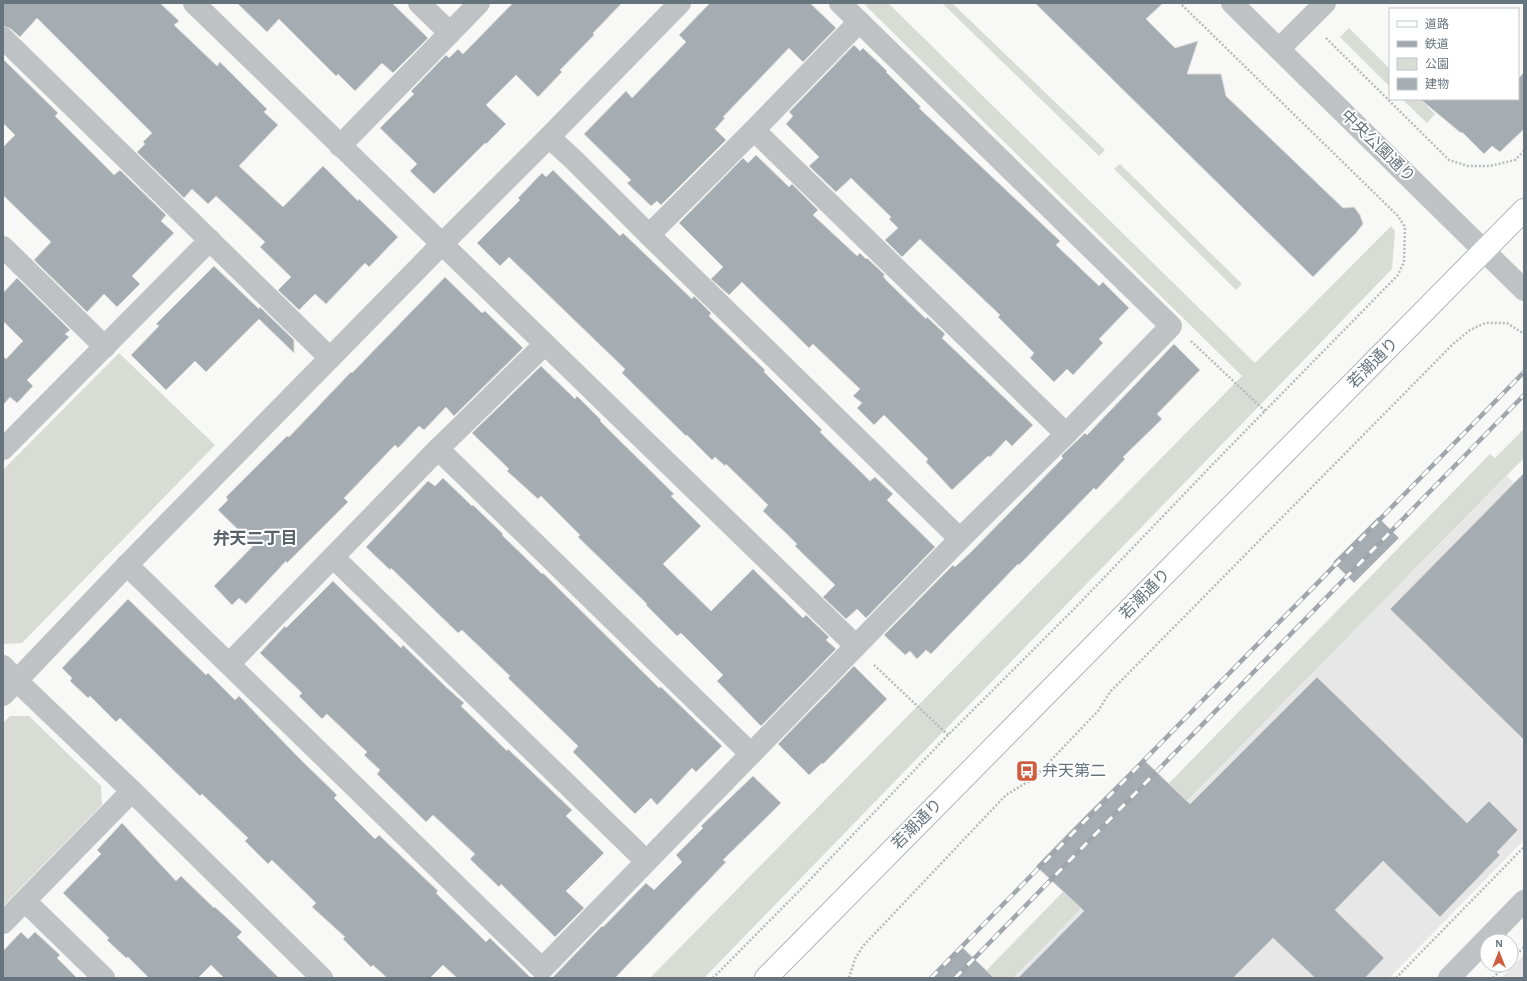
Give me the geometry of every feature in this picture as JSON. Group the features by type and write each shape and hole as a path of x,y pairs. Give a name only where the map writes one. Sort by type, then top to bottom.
{"main road":[{"name":"若潮通り","path":"768,977 1524,210"}],"street":[{"path":"194,3 441,245 856,646"},
{"path":"419,3 450,33"},
{"path":"340,146 479,3"},
{"path":"322,978 132,791 8,680 127,565 441,245 549,138 680,3"},
{"path":"127,565 542,969 960,539 1066,434 1171,326 840,3"},
{"name":"中央公園通り","path":"1232,3 1524,290"},
{"path":"1279,49 1325,3"},
{"path":"649,235 859,22"},
{"path":"3,38 330,358"},
{"path":"754,130 1066,434"},
{"path":"549,138 575,161 960,539"},
{"path":"3,449 210,240"},
{"path":"3,247 105,347"},
{"path":"229,664 438,449 544,344"},
{"path":"438,449 751,754"},
{"path":"333,557 646,862"},
{"path":"3,923 132,791"},
{"path":"25,901 104,978"},
{"path":"1449,978 1524,901"}],"path":[{"path":"713,978 803,887 948,735 1075,608 1398,275 1404,262 1405,227 1398,216 1180,3"},
{"path":"1308,21 1449,160 1468,166 1490,166 1515,160 1524,151"},
{"path":"849,978 855,959 863,946 879,928 1006,795 1034,778 1098,710 1110,692 1453,344 1470,330 1486,323 1507,323 1524,334"},
{"path":"1171,326 1181,332 1265,411"},
{"path":"856,646 948,735"},
{"path":"1396,978 1524,847"}],"shaded area":[{"path":"1507,476 1524,492 1524,840 1389,978 1013,978"},
{"path":"1524,955 1524,978 1501,978 1506,973 1519,973 1519,960"}],"green space":[{"path":"863,3 888,3 1255,363 1391,226 1395,231 1392,269 704,978 650,978 1242,376"},
{"path":"942,3 952,3 1105,150 1099,156"},
{"path":"1349,28 1389,68 1389,86 1340,37"},
{"path":"1403,100 1421,100 1435,114 1427,123"},
{"path":"1120,164 1242,284 1236,290 1114,169"},
{"path":"119,353 215,445 22,643 4,644 3,470"},
{"path":"1524,429 1524,458 1013,978 979,978 1490,454 1495,458"},
{"path":"10,716 29,716 101,786 102,805 3,906 3,723"}],"building":[{"path":"3,3 160,3 179,21 174,25 217,66 220,62 267,109 264,112 278,125 239,166 283,207 323,166 358,201 359,199 398,237 369,267 365,263 326,304 315,294 299,310 278,290 291,277 260,247 265,242 216,196 208,204 192,189 184,198 137,152 145,144 143,142 152,133 37,18 20,37 11,29 3,26"},
{"path":"237,3 392,3 428,38 393,73 382,63 355,91 338,74 336,76 279,19 267,32"},
{"path":"513,3 622,3 593,33 594,35 560,70 562,72 538,97 516,75 486,105 506,124 434,194 410,171 417,164 380,128 414,94 411,91 446,55 449,58 458,49 463,54"},
{"path":"710,3 810,3 836,28 803,62 789,48 723,117 725,118 715,129 726,140 661,205 657,201 651,206 627,183 631,180 584,134 626,91 632,98 686,42 679,35"},
{"path":"1035,3 1163,3 1146,19 1175,48 1198,41 1187,74 1221,74 1226,96 1343,208 1354,207 1360,215 1363,224 1313,277"},
{"path":"854,45 860,51 863,48 921,107 919,108 1060,241 1056,245 1099,286 1103,282 1129,308 1099,339 1103,343 1073,375 1067,369 1054,382 1030,358 1034,353 998,317 1000,315 920,239 902,257 885,240 898,228 889,219 891,217 851,178 836,192 809,166 819,157 786,124 793,116 789,112"},
{"path":"3,59 58,113 55,116 114,175 120,170 166,215 161,221 174,233 132,276 140,284 117,307 104,294 87,312 34,260 51,242 3,195 3,147 15,135 3,123"},
{"path":"1524,72 1524,129 1500,152 1492,146 1484,154 1462,132 1461,133 1421,100 1519,100 1519,78"},
{"path":"756,155 789,187 792,184 818,210 813,215 857,256 860,253 885,275 883,276 887,281 926,319 927,317 945,334 942,338 1033,425 1012,446 1006,440 990,457 988,456 952,490 926,462 928,459 884,415 874,425 857,408 862,403 853,396 860,389 813,344 809,348 742,282 729,295 711,279 723,267 679,223 743,158 748,163"},
{"path":"553,170 620,236 623,233 692,299 694,296 711,313 709,316 765,370 764,372 822,430 820,432 870,481 875,477 893,494 887,500 935,547 866,618 857,609 846,619 823,597 835,585 795,546 797,544 763,511 768,505 726,464 725,466 715,457 712,460 687,435 686,436 622,373 625,369 509,257 500,266 477,243 520,200 518,198 542,173 546,177"},
{"path":"214,266 294,340 294,353 259,319 206,372 195,361 166,390 131,355 159,326 156,324"},
{"path":"445,277 482,313 485,311 523,348 454,416 446,407 424,430 419,426 398,448 395,445 344,498 348,502 287,563 286,561 246,604 239,598 232,605 214,586 254,545 218,510 228,500 226,497 287,436 289,437"},
{"path":"17,278 70,330 65,334 69,337 27,380 33,386 17,403 10,397 3,405 3,356 6,359 23,341 3,321 3,293"},
{"path":"1174,344 1200,370 1157,414 1162,419 1123,457 1125,459 1096,490 1094,488 931,654 926,650 917,659 910,651 905,655 884,635 953,565 955,567 971,552 1063,458 1061,456 1085,433 1087,435"},
{"path":"541,366 575,399 577,396 601,420 600,421 674,494 671,496 701,526 663,564 711,611 753,569 803,618 806,615 829,637 826,640 836,649 761,726 717,681 723,675 681,633 677,636 646,605 647,604 578,537 580,535 541,496 538,499 507,471 509,469 472,433"},
{"path":"1524,473 1524,740 1390,609"},
{"path":"443,478 503,534 502,535 542,574 543,573 659,688 661,687 722,746 696,772 692,768 657,805 651,798 635,814 573,752 578,746 508,678 510,676 462,630 458,633 391,568 390,570 366,547 428,481 435,486"},
{"path":"1378,517 1399,538 1354,583 1333,562"},
{"path":"333,581 401,648 403,645 464,703 461,706 507,751 508,749 572,810 566,816 604,853 566,891 584,908 555,937 501,884 499,887 470,859 475,854 433,815 426,822 377,774 380,770 364,755 367,752 327,714 322,719 299,696 302,693 260,653 285,626 286,628"},
{"path":"128,599 206,675 208,673 235,700 239,696 337,795 334,798 375,839 379,835 438,891 436,893 486,942 490,938 531,978 457,978 443,965 430,978 387,978 373,965 371,967 343,939 345,937 312,907 316,903 272,860 268,864 245,841 248,838 202,794 200,796 120,718 116,722 90,696 88,698 70,681 72,678 62,668"},
{"path":"854,666 887,699 823,764 822,763 809,775 778,744"},
{"path":"1317,677 1467,823 1489,801 1518,830 1497,852 1500,855 1440,917 1383,861 1335,910 1384,958 1365,978 1315,978 1273,938 1233,978 1018,978 1084,911 1036,866 1088,813 1143,759 1190,804"},
{"path":"753,776 781,803 723,860 726,862 615,978 552,978 646,883 654,890 682,862 676,855 703,828 701,826"},
{"path":"122,823 176,881 181,876 214,908 215,907 242,932 237,937 279,978 224,978 211,965 198,978 149,978 128,957 126,958 107,940 109,938 63,893 101,854 97,850"},
{"path":"21,932 28,939 35,932 60,955 57,958 77,978 3,978 3,951"},
{"path":"962,947 994,978 933,978"}],"railway":[{"path":"931,978 1524,372"},
{"path":"955,978 1524,395"}],"place":[{"name":"弁天第二","path":"1027,771"}],"district":[{"name":"弁天二丁目","path":"255,538"}]}
